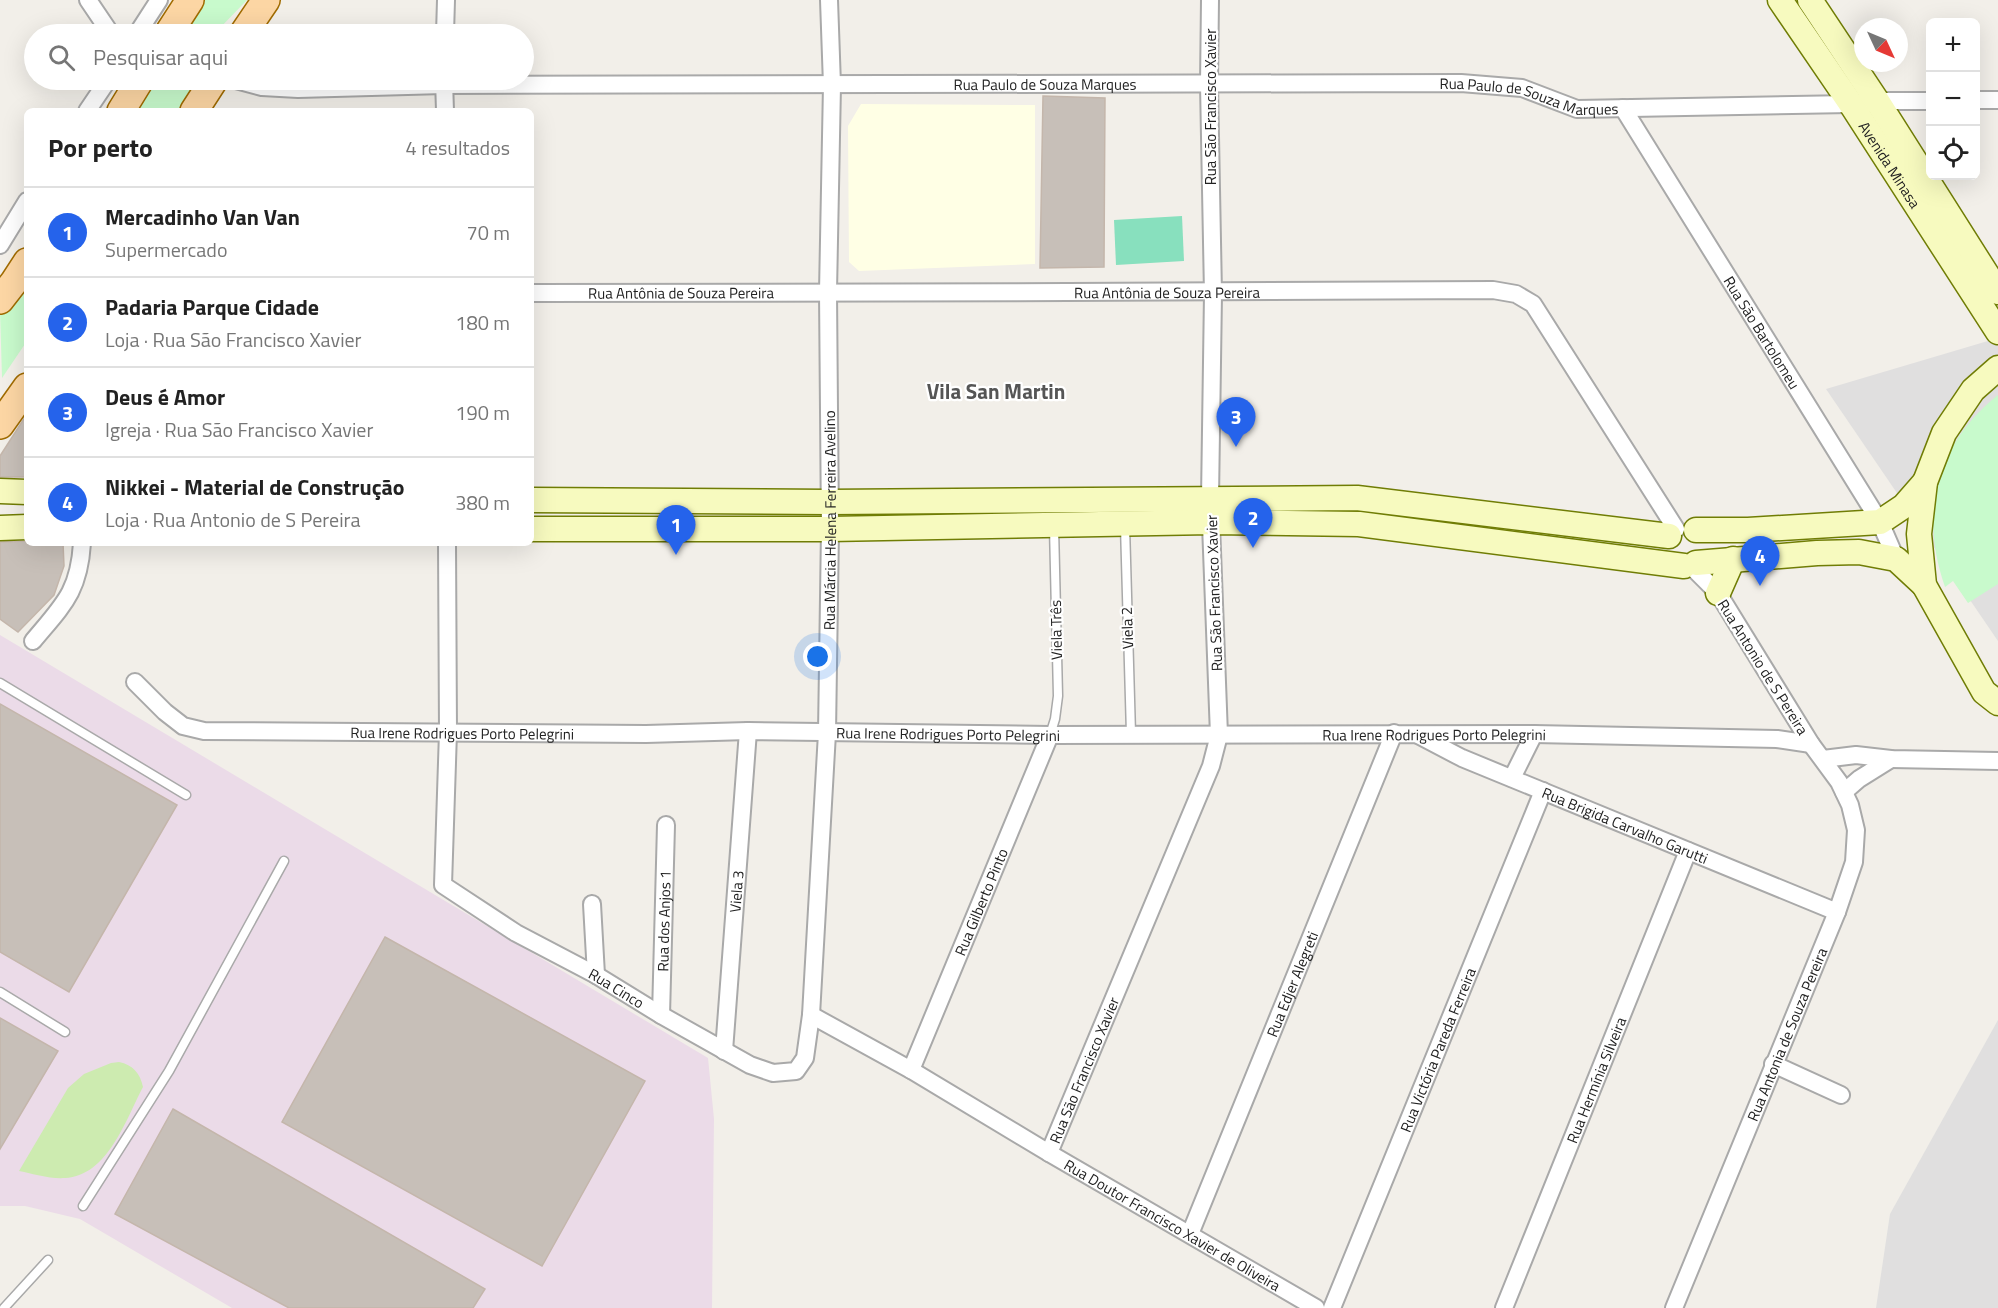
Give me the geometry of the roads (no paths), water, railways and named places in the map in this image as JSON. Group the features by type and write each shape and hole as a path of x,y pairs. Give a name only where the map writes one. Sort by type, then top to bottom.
{"main road":[{"path":"174,24 190,0"},
{"path":"250,24 266,0"},
{"name":"Avenida Minasa","path":"1780,0 1851,104 1998,332"},
{"name":"Avenida Minasa","path":"1810,0 1998,292"},
{"path":"123,108 134,90"},
{"path":"196,108 208,90"},
{"path":"0,300 24,267"},
{"path":"1924,585 1918,534 1925,483 1944,433 1973,390 1998,368"},
{"path":"2,417 24,391"},
{"path":"1690,565 1672,561 1668,555 1666,542 1680,532 1881,522 1904,506 1925,483"},
{"path":"0,491 24,492"},
{"path":"534,529 830,529 1125,523 1210,510 1357,498 1701,534 1705,546 1704,553 1690,565"},
{"path":"534,500 829,502 1210,510 1359,524 1690,565 1733,559 1859,552 1896,559 1924,585 1991,697"},
{"path":"0,528 24,527"},
{"path":"1718,593 1733,559"}],"street":[{"path":"88,0 104,24"},
{"path":"143,24 159,0"},
{"path":"445,24 446,0"},
{"name":"Rua Márcia Helena Ferreira Avelino","path":"796,1071 805,1058 811,1015 827,733 830,529 828,292 832,86 829,0"},
{"name":"Rua São Francisco Xavier","path":"1049,1153 1211,766 1219,735 1210,510 1213,294 1209,84 1210,0"},
{"name":"Rua Paulo de Souza Marques","path":"534,83 832,86 1461,83 1522,88 1577,109 1926,101"},
{"path":"89,108 101,90"},
{"path":"444,90 445,108"},
{"path":"1980,100 1998,100"},
{"name":"Rua São Bartolomeu","path":"1623,108 1881,522 1896,559"},
{"path":"0,245 24,206"},
{"name":"Rua Antônia de Souza Pereira","path":"534,293 1213,294 1493,290 1516,294 1533,304 1680,532"},
{"path":"33,641 71,596 81,565 82,546"},
{"path":"447,546 448,732"},
{"name":"Rua Antonio de S Pereira","path":"1690,565 1718,593 1811,744"},
{"name":"Rua Irene Rodrigues Porto Pelegrini","path":"135,682 165,712 183,726 204,730 646,734 748,731 1050,735 1534,734 1777,739 1811,744"},
{"path":"1991,697 1998,716"},
{"path":"1777,739 1795,718"},
{"name":"Viela 3","path":"724,1051 748,731"},
{"name":"Rua Cinco","path":"448,732 443,885 516,933 596,975 750,1065 773,1073 796,1071"},
{"name":"Rua Edjer Alegreti","path":"1190,1234 1394,733"},
{"name":"Rua Brigida Carvalho Garutti","path":"1416,734 1462,758 1837,912"},
{"path":"1512,778 1534,734"},
{"name":"Rua Gilberto Pinto","path":"911,1070 1050,735"},
{"path":"1811,744 1823,759 1874,755 1891,759 1998,761"},
{"name":"Rua Antonia de Souza Pereira","path":"1674,1308 1837,912 1854,862 1856,830 1852,813 1844,792 1823,759"},
{"path":"1844,792 1858,779 1891,759"},
{"name":"Rua Victória Pareda Ferreira","path":"1332,1308 1543,791"},
{"name":"Rua dos Anjos 1","path":"661,1015 666,825"},
{"name":"Rua Hermínia Silveira","path":"1504,1308 1688,851"},
{"path":"591,904 596,975"},
{"name":"Rua Doutor Francisco Xavier de Oliveira","path":"811,1015 911,1070 1316,1308"},
{"path":"1773,1064 1841,1095"}],"lane":[{"name":"Viela 2","path":"1125,523 1131,734"},
{"name":"Viela Três","path":"1050,735 1058,696 1053,524"},
{"path":"0,683 186,795"},
{"path":"83,1206 169,1071 284,861"},
{"path":"0,992 65,1032"},
{"path":"4,1307 48,1260"}],"place":[{"name":"Deus é Amor","path":"1236,447"},
{"name":"Padaria Parque Cidade","path":"1253,548"},
{"name":"Mercadinho Van Van","path":"676,555"},
{"name":"Nikkei - Material de Construção","path":"1760,586"}],"district":[{"name":"Vila San Martin","path":"996,391"}]}
